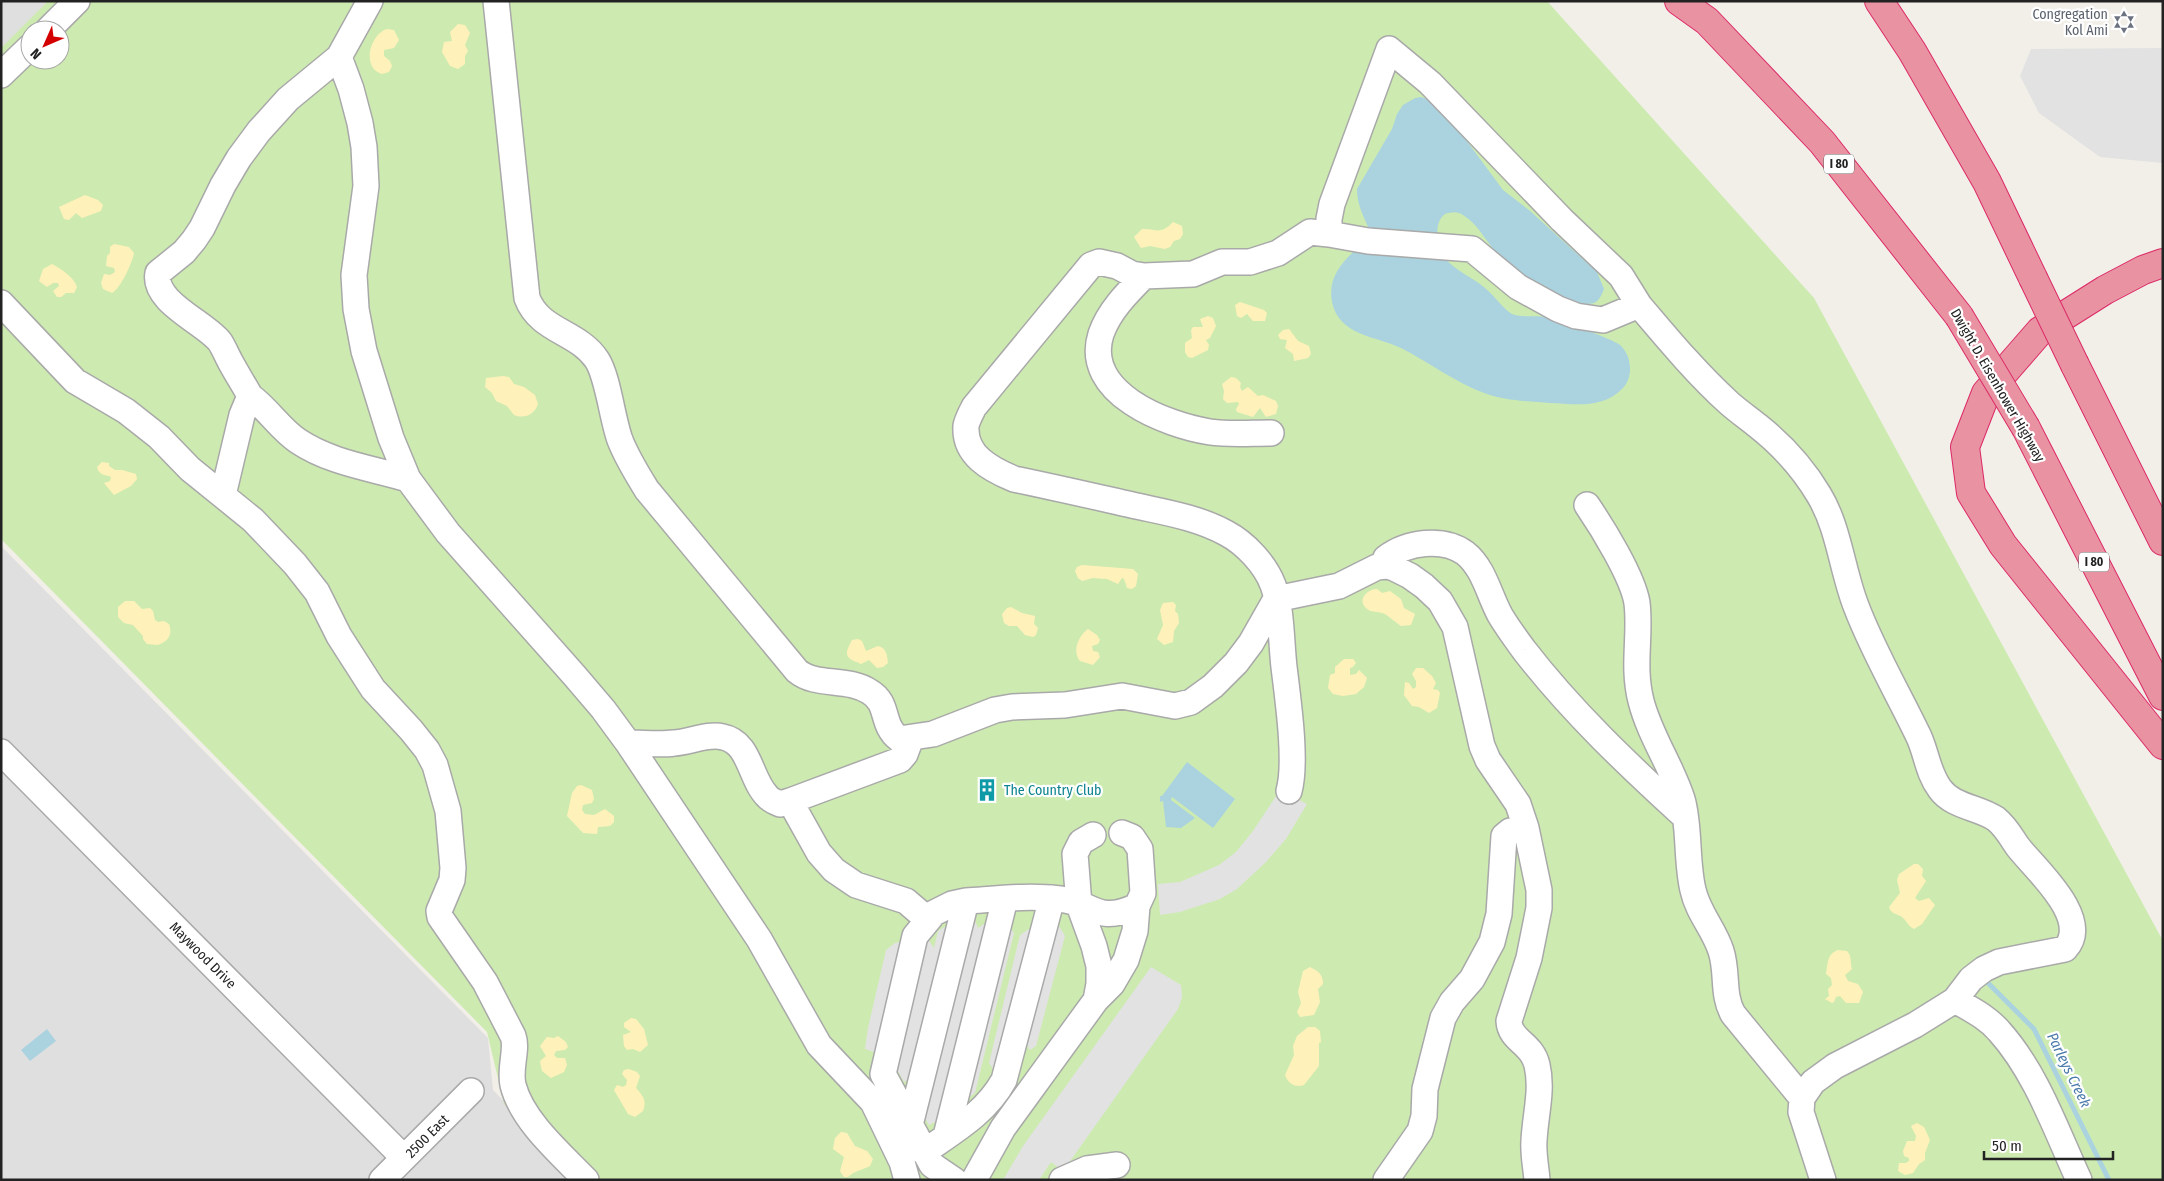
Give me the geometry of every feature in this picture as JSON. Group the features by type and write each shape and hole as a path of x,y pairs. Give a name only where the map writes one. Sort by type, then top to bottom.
{"highway":[{"name":"Dwight D. Eisenhower Highway","path":"1679,1 1707,21 1822,142 1960,316 2026,428 2163,696"},
{"path":"1687,1 1707,21"},
{"path":"1879,1 1912,51 1987,182 2075,365 2163,541"},
{"path":"2163,262 2113,286 2040,331 1986,393 1965,447 1971,493 2003,545 2163,745"}],"street":[{"path":"58,20 77,1"},
{"path":"370,1 339,57 288,100 259,131 239,158 194,240 184,252 158,273 158,284 183,314 212,333 220,343 250,396 286,432 312,449 350,464 408,478"},
{"path":"496,1 528,298 532,310 543,321 576,340 598,361 620,440 633,468 647,490 797,671 810,679 856,685 869,691 879,698 883,704 886,724 891,733 899,739 933,734 995,710 1012,707 1065,705 1122,696 1175,706 1191,702 1213,686 1236,662 1251,643 1276,599 1298,592 1339,586 1377,567 1387,566 1410,576 1440,601 1453,622 1482,746 1488,760 1518,804 1526,828 1539,890 1539,908 1529,958 1509,1021 1510,1030 1534,1054 1538,1066 1538,1103 1534,1144 1537,1180"},
{"path":"1329,234 1332,204 1390,49 1430,83 1562,220 1621,276 1639,304 1686,359 1729,404 1780,444 1803,470 1827,511 1856,606 1881,663 1920,740 1929,770 1936,785 1952,801 1985,812 2007,829 2017,846 2060,896 2068,909 2072,938 2065,949 1998,962 1984,969 1972,979 1955,1000 1915,1025 1835,1066 1813,1082 1802,1098 1801,1112 1820,1178"},
{"path":"1,75 20,57"},
{"path":"339,57 351,89 364,147 366,186 354,275 356,309 364,351 391,438 408,478 448,533 580,682 628,743 759,940 819,1046 873,1102 899,1154 907,1180"},
{"path":"1289,791 1293,773 1287,686 1276,599 1272,584 1254,556 1243,544 1226,533 1173,514 1014,478 995,471 979,460 968,444 966,425 974,407 1091,265 1099,262 1117,266 1132,274 1144,276 1193,274 1222,262 1250,262 1278,253 1310,232 1368,241 1472,249 1518,287 1558,309 1576,316 1603,320 1639,304"},
{"path":"1144,276 1109,316 1101,335 1098,352 1101,368 1113,386 1126,399 1164,421 1210,432 1271,432"},
{"path":"1,303 75,381 132,416 159,437 190,468 274,540 317,592 339,636 373,690 427,750 435,765 448,811 453,868 452,880 439,911 440,917 485,982 514,1036 516,1042 511,1073 514,1087 521,1103 544,1136 586,1180"},
{"path":"223,495 242,415 250,396"},
{"path":"1587,505 1604,532 1634,591 1637,616 1636,673 1641,701 1655,742 1682,800 1693,891 1699,909 1721,951 1727,1004 1733,1014 1802,1098"},
{"path":"1387,566 1386,558 1392,553 1416,545 1444,545 1464,553 1479,570 1501,617 1545,675 1633,768 1684,817"},
{"path":"628,743 675,743 712,736 723,736 732,740 744,753 758,786 767,797 780,804 900,760 905,754 911,738"},
{"name":"Maywood Drive","path":"1,752 404,1158"},
{"path":"790,801 818,853 834,870 856,885 906,901 927,919"},
{"path":"1386,1180 1420,1131 1424,1116 1425,1089 1443,1018 1452,1002 1472,979 1492,942 1499,914 1504,836 1510,831 1526,828"},
{"path":"974,1180 990,1147 1096,1000 1112,984 1124,966 1132,946 1137,906 1143,893 1140,849 1132,837 1122,833"},
{"path":"1093,835 1081,842 1075,854 1078,904 1094,946 1099,966 1099,984 1096,1000"},
{"path":"954,1180 932,1166 883,1074 912,943 927,919 943,908 966,900 1052,898 1062,899 1099,913 1107,914 1126,911 1137,906"},
{"path":"924,1152 986,1105 1004,1080 1052,898"},
{"path":"946,1136 1004,899"},
{"path":"910,1125 966,900"},
{"path":"1955,1000 1978,1013 1998,1030 2013,1050 2047,1110 2079,1180"},
{"name":"2500 East","path":"382,1180 471,1091"},
{"path":"1062,1180 1087,1169 1117,1165"}],"shaded area":[{"path":"1,1 52,1 33,20 20,20 20,33 1,52"},
{"path":"2163,48 2163,163 2100,157 2039,113 2020,76 2031,49"},
{"path":"1,546 488,1038 493,1090 581,1180 1,1180"},
{"path":"1280,790 1307,804 1286,839 1265,863 1237,889 1220,899 1180,912 1160,915 1158,884 1180,882 1219,865 1236,852 1253,831"},
{"path":"971,911 978,928 993,918 1005,919 1014,933 975,1093 968,1098 957,1112 929,1125 909,1090 909,1079 904,1082 890,1057 865,1049 868,1028 886,950 895,943 926,936 934,948 938,931"},
{"path":"1054,918 1065,936 1036,1046 1030,1050 1023,1039 1018,1056 993,1069 989,1063 1020,935 1038,923"},
{"path":"1151,967 1181,985 1182,997 1178,1009 1063,1171 1051,1162 1039,1180 1003,1180 1023,1146"}],"green space":[{"path":"48,1 1547,1 1814,298 2163,941 2163,1180 580,1180 504,1104 487,1032 1,539 1,48 20,29 20,70 70,70 70,20 29,20"}],"sand":[{"path":"458,24 465,25 470,33 465,45 468,51 465,56 465,64 458,69 450,66 442,52 444,42 452,41 450,32"},
{"path":"387,29 394,30 399,40 394,48 384,50 384,56 390,61 392,66 389,72 382,74 375,71 370,58 370,51 376,37"},
{"path":"85,195 98,200 103,205 101,211 82,218 76,213 69,220 64,219 59,207"},
{"path":"1173,222 1182,226 1183,234 1180,239 1174,241 1170,247 1165,249 1150,246 1141,248 1134,237 1142,229 1161,230"},
{"path":"114,244 129,247 134,253 129,269 112,293 103,289 101,283 104,274 110,275 115,272 114,268 106,266 110,247"},
{"path":"52,264 73,280 77,287 74,293 66,293 61,297 57,297 53,291 59,286 58,283 53,283 47,287 39,281 43,269"},
{"path":"1240,302 1264,310 1267,313 1265,321 1253,321 1247,314 1241,318 1237,316 1235,305"},
{"path":"1208,316 1213,318 1216,326 1210,338 1206,340 1209,345 1208,350 1192,358 1188,357 1185,352 1185,343 1192,338 1191,330 1193,327 1203,327 1200,319"},
{"path":"1289,329 1298,341 1309,346 1311,354 1308,358 1294,361 1293,354 1285,348 1287,340 1280,339 1278,335 1283,330"},
{"path":"509,377 514,384 524,387 535,395 538,404 532,413 522,417 514,415 507,406 496,401 492,393 485,387 486,378"},
{"path":"1231,377 1236,378 1241,383 1242,391 1248,387 1258,396 1263,395 1276,401 1278,406 1276,414 1266,417 1260,408 1253,417 1237,412 1238,402 1227,403 1223,399 1224,391 1222,384"},
{"path":"102,462 109,463 109,466 115,470 136,474 137,479 131,486 114,495 104,483 110,481 111,477 98,470 97,467"},
{"path":"1082,565 1133,569 1138,574 1136,586 1132,589 1127,588 1122,578 1118,584 1107,579 1093,578 1082,581 1078,578 1075,571 1077,567"},
{"path":"1373,589 1377,589 1382,593 1390,591 1401,599 1404,608 1415,614 1411,625 1401,626 1385,614 1370,611 1363,605 1364,596"},
{"path":"125,601 134,601 142,609 150,608 153,611 155,620 158,622 164,621 169,624 170,634 165,642 158,645 147,644 143,636 133,625 124,623 118,617 118,607"},
{"path":"1173,602 1176,605 1175,611 1178,614 1179,623 1174,631 1173,642 1164,645 1157,639 1163,625 1160,610 1163,603"},
{"path":"1011,607 1022,613 1035,616 1034,624 1038,628 1036,635 1033,637 1025,635 1017,626 1009,626 1004,623 1002,614 1007,608"},
{"path":"1088,629 1097,635 1100,640 1098,644 1092,646 1093,651 1098,652 1100,657 1093,665 1080,661 1076,653 1077,644 1081,636"},
{"path":"858,639 862,641 866,651 878,646 883,649 888,663 883,667 877,668 869,660 861,664 849,658 847,653 849,645 852,640"},
{"path":"1344,659 1353,659 1356,663 1350,668 1350,675 1356,674 1359,670 1367,678 1364,687 1356,694 1343,696 1333,694 1328,688 1330,675 1335,673 1335,667"},
{"path":"1416,668 1423,668 1432,676 1436,683 1433,689 1438,690 1440,693 1437,708 1429,713 1419,707 1412,706 1404,695 1405,682 1409,683 1413,689 1416,687 1416,681 1412,674"},
{"path":"581,785 592,790 594,799 592,803 583,805 582,810 585,814 594,815 605,809 614,816 614,822 610,826 598,827 597,834 583,833 567,816 572,793 577,786"},
{"path":"1914,864 1918,864 1923,869 1922,876 1926,881 1915,898 1919,901 1929,898 1935,905 1922,924 1914,929 1902,917 1892,912 1889,907 1900,893 1897,880 1899,874"},
{"path":"1838,950 1847,951 1850,955 1852,969 1845,975 1848,981 1858,984 1863,992 1859,1003 1846,1003 1840,996 1836,997 1832,1003 1825,999 1829,996 1828,989 1832,985 1831,978 1826,974 1829,959"},
{"path":"1310,967 1318,972 1322,978 1323,984 1318,989 1320,1002 1314,1015 1300,1017 1297,1012 1301,1003 1298,992 1303,971"},
{"path":"631,1018 636,1019 644,1029 648,1045 640,1052 633,1049 627,1050 624,1046 623,1035 631,1032 624,1027 624,1023"},
{"path":"1308,1027 1315,1027 1320,1031 1319,1066 1304,1085 1295,1086 1288,1081 1285,1075 1294,1055 1293,1046 1297,1036"},
{"path":"558,1036 566,1042 568,1047 565,1050 556,1051 554,1055 557,1058 565,1058 567,1065 564,1072 551,1078 542,1071 540,1061 546,1056 540,1046 547,1037 554,1038"},
{"path":"629,1069 637,1072 640,1076 636,1088 644,1101 643,1111 635,1117 628,1114 614,1090 617,1085 623,1087 626,1085 627,1080 622,1074 624,1070"},
{"path":"1917,1123 1924,1127 1930,1140 1925,1153 1925,1160 1919,1164 1913,1173 1905,1175 1898,1171 1899,1163 1909,1161 1909,1158 1904,1156 1903,1151 1907,1141 1915,1141 1916,1136 1911,1126"},
{"path":"841,1132 847,1133 855,1146 867,1151 873,1159 870,1166 848,1177 844,1177 840,1171 844,1157 833,1149 835,1138"}],"water":[{"path":"1421,97 1432,101 1452,121 1503,190 1529,210 1597,272 1604,289 1596,302 1586,304 1573,302 1558,296 1543,288 1504,259 1496,252 1473,222 1457,212 1445,214 1441,218 1437,229 1439,242 1446,259 1485,288 1512,314 1542,316 1572,325 1620,345 1627,355 1630,373 1626,384 1614,395 1606,400 1588,404 1550,403 1492,396 1462,383 1401,348 1350,328 1342,322 1336,313 1332,302 1331,290 1333,280 1342,264 1371,234 1360,207 1357,189 1392,129 1397,114 1403,105 1415,98"},
{"path":"1187,762 1235,799 1213,828 1172,797 1171,800 1195,818 1181,828 1166,827 1163,801 1160,802 1160,796 1162,796"},
{"path":"47,1029 56,1041 30,1061 21,1050"}],"waterway":[{"name":"Parleys Creek","path":"1989,984 2034,1029 2109,1180"}],"place":[{"name":"Congregation Kol Ami","path":"2124,22"},
{"name":"The Country Club","path":"987,790"}]}
